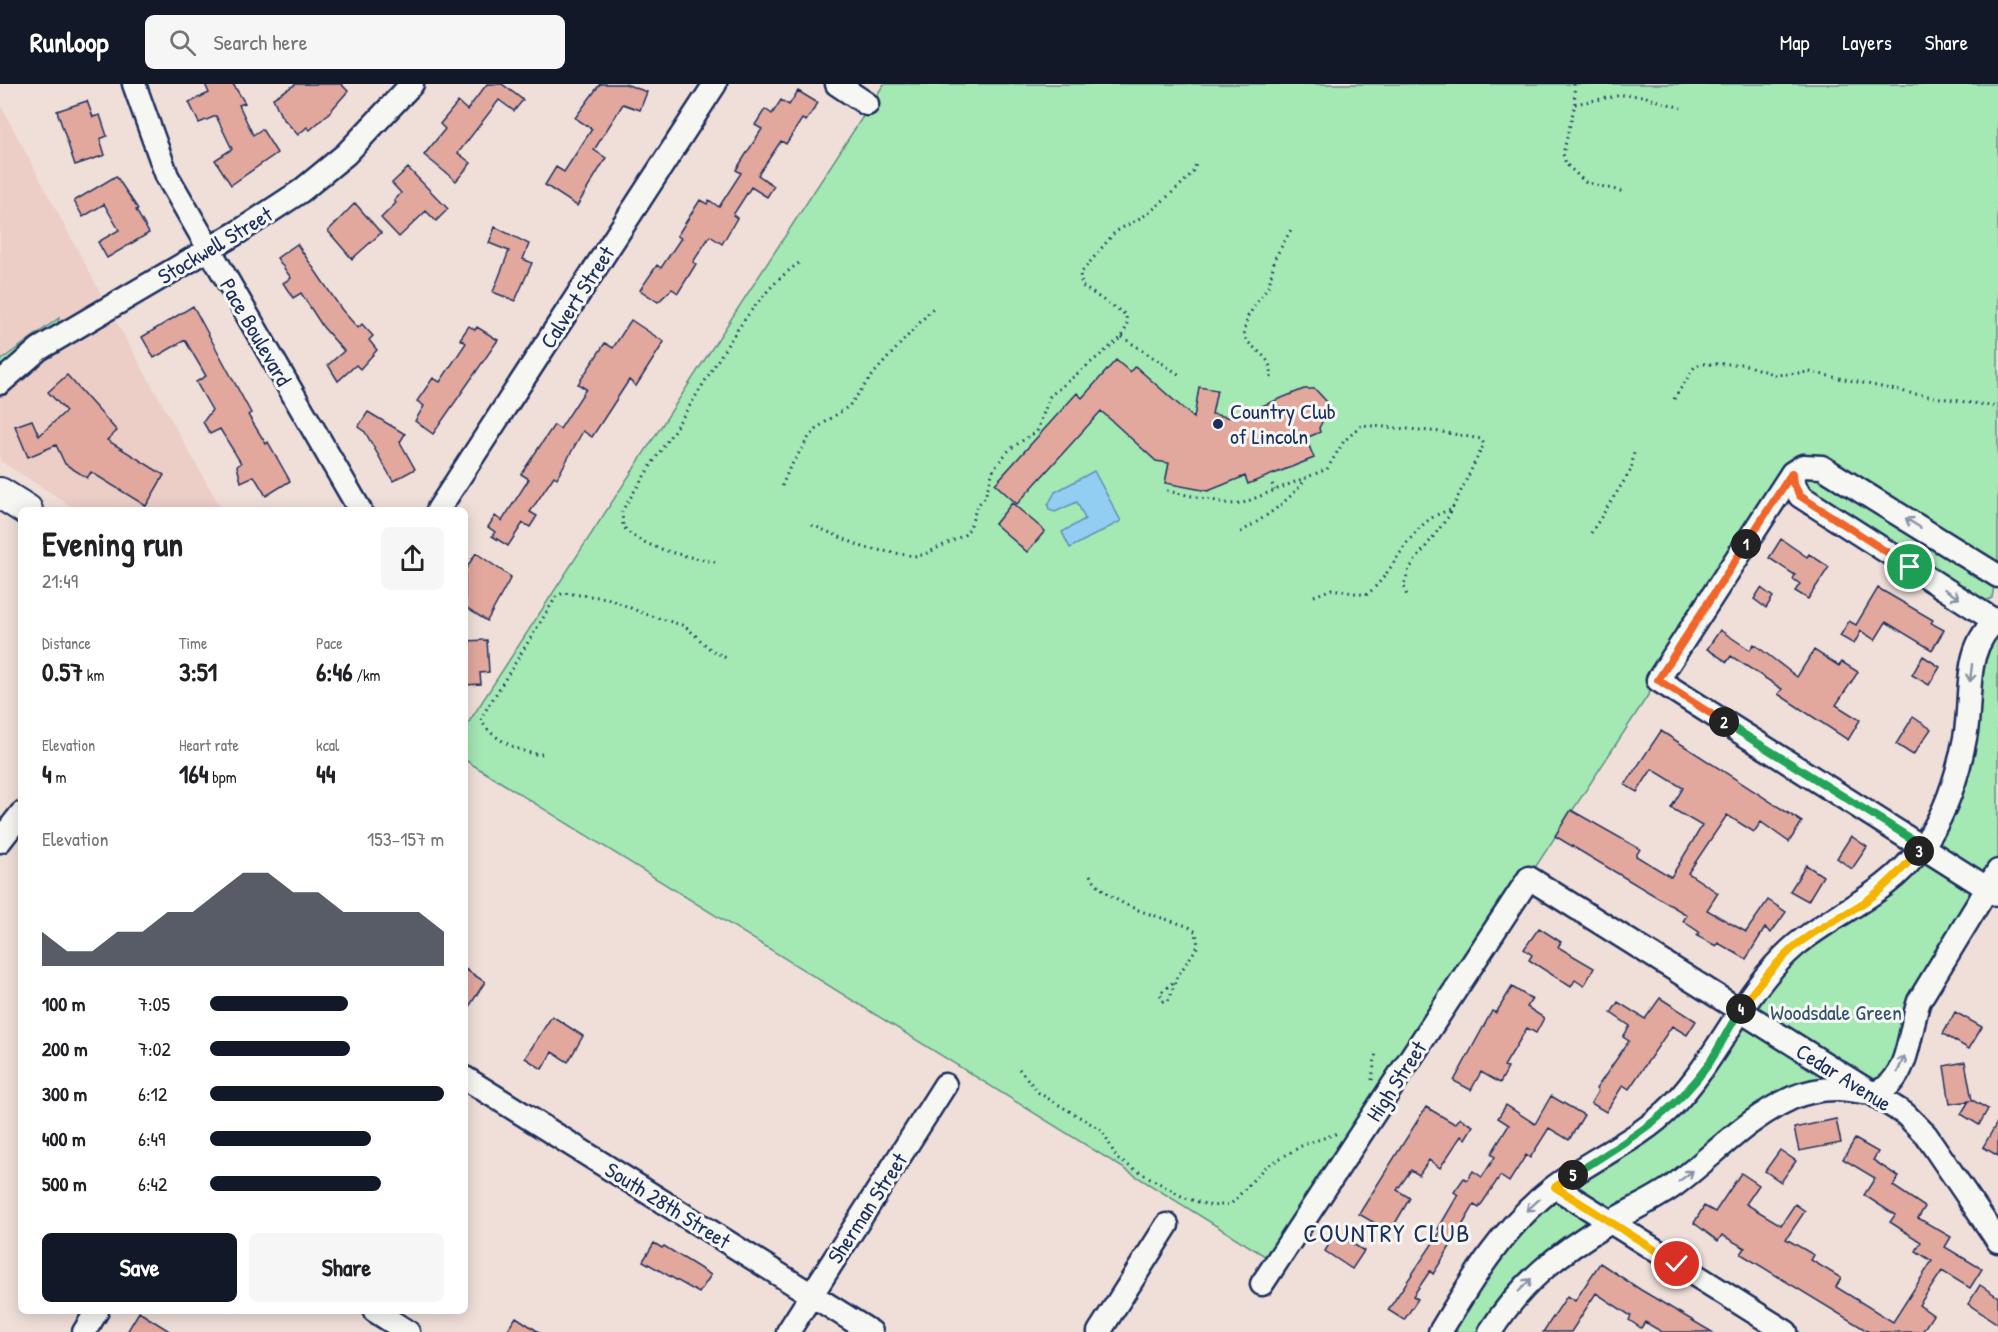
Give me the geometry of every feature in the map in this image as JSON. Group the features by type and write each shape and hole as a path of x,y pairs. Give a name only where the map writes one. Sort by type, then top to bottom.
{"street":[{"name":"Pace Boulevard","path":"134,84 167,176 358,507"},
{"name":"Stockwell Street","path":"0,382 39,349 260,218 326,172 381,119 412,84"},
{"name":"Calvert Street","path":"440,507 716,84"},
{"path":"837,84 867,104"},
{"path":"1490,1332 1522,1287 1548,1263 1611,1221 1670,1188 1749,1122 1769,1109 1819,1090 1839,1089 1870,1093 1885,1088 1903,1064 1911,1024 1919,1001 1995,885 1923,846 1658,680 1792,473 1803,466 1822,467 1998,576"},
{"path":"1440,1332 1471,1279 1504,1234 1555,1187 1621,1147 1671,1108 1708,1064 1739,1011 1770,970 1796,946 1881,889 1923,846 1958,773 1966,735 1974,652 1997,621 1800,496 1793,483 1792,473"},
{"path":"0,841 18,818"},
{"name":"Cedar Avenue","path":"1529,878 1905,1114 1926,1135 1998,1241"},
{"name":"High Street","path":"1262,1284 1529,878"},
{"name":"South 28th Street","path":"468,1080 871,1332"},
{"name":"Sherman Street","path":"788,1332 945,1085"},
{"path":"1555,1187 1786,1332"},
{"path":"1099,1332 1167,1225"},
{"path":"84,1332 96,1314"},
{"path":"380,1314 408,1332"}],"path":[{"path":"1574,84 1575,104 1563,154 1566,164 1585,182 1624,192"},
{"path":"1575,104 1622,95 1642,96 1681,108"},
{"path":"812,525 865,548 914,556 923,555 964,535 970,528 977,506 985,497 994,468 1010,449 1037,431 1050,396 1122,337 1127,325 1126,315 1082,286 1080,274 1115,232 1158,206 1191,176 1197,161"},
{"path":"1271,378 1272,367 1246,340 1245,324 1269,285 1275,258 1292,228"},
{"path":"715,562 667,550 635,538 623,526 622,511 718,360 754,309 776,280 799,263"},
{"path":"782,486 789,469 809,436 849,406 875,372 933,308"},
{"path":"1122,337 1180,375"},
{"path":"1674,399 1695,366 1715,363 1743,364 1775,375 1810,372 1915,394 1998,407"},
{"path":"1167,490 1231,504 1243,503 1327,469 1344,441 1362,425 1473,436 1481,439 1484,444 1452,510 1409,569 1404,586 1407,596"},
{"path":"1591,533 1631,470 1634,453"},
{"path":"1240,532 1275,511 1297,490 1307,476"},
{"path":"1272,484 1275,490"},
{"path":"1314,596 1332,589 1366,595 1397,561 1422,524 1452,510"},
{"path":"542,754 534,755 519,750 487,730 481,718 556,597 562,592 607,598 645,615 685,626 710,649 726,658"},
{"path":"1090,875 1100,888 1119,903 1189,927 1196,932 1198,946 1176,980 1168,1001 1163,1001 1160,993 1176,980"},
{"path":"1368,1088 1376,1066 1376,1051"},
{"path":"1020,1069 1039,1093 1103,1131 1117,1159 1176,1194 1212,1206 1231,1204 1263,1168 1303,1145 1338,1133 1344,1127"}],"shaded area":[{"path":"0,104 109,309 220,507 73,507 0,461"}],"green space":[{"name":"Country Club of Lincoln","path":"884,84 1998,84 1998,576 1812,464 1658,680 1276,1263 468,762 468,723"},
{"path":"59,318 57,327 0,371 0,361"},
{"path":"1814,475 1994,586 1992,598 1983,602 1804,486 1806,480"},
{"name":"Woodsdale Green","path":"1998,623 1998,871 1945,958 1895,1077 1819,1090 1611,1222 1490,1332 1440,1332 1505,1234 1649,1127 1752,993 1868,899 1945,805 1969,691"}],"water":[{"path":"1094,471 1121,521 1070,548 1062,532 1085,519 1077,502 1055,512 1049,510 1048,505 1055,492"}],"building":[{"path":"205,84 233,84 245,103 239,105 253,135 262,129 277,153 231,185 215,160 232,149 216,116 199,123 189,102 209,93"},
{"path":"296,84 341,84 348,91 310,130 307,127 298,135 281,116 273,98"},
{"path":"487,84 502,84 523,100 514,111 499,100 458,153 471,163 456,181 424,155 445,129 440,124 458,102 467,110"},
{"path":"600,84 625,84 647,92 640,110 623,104 594,150 606,158 577,206 545,185 556,167 564,172 592,129 575,118"},
{"path":"798,91 818,103 806,121 802,119 786,144 781,141 758,175 774,186 767,197 751,187 733,215 737,218 722,244 710,236 693,262 696,264 678,293 672,289 658,302 640,290 657,265 661,268 681,238 677,236 700,200 707,204 709,200 719,207 741,173 736,170 762,129 755,125 765,109 772,114 781,100 789,105"},
{"path":"87,101 93,117 100,115 107,136 100,139 105,155 75,165 57,111"},
{"path":"408,168 448,209 436,221 426,211 399,237 381,218 396,203 394,201 401,193 392,183"},
{"path":"116,176 138,209 136,210 149,233 107,258 98,242 119,230 104,204 83,217 74,201"},
{"path":"355,203 381,233 352,259 328,231"},
{"path":"495,227 529,244 523,259 532,263 515,301 493,292 509,251 489,243"},
{"path":"297,244 342,310 358,328 362,324 373,336 369,340 377,350 360,369 356,365 338,381 328,365 344,351 323,327 301,293 293,298 283,283 291,278 277,258"},
{"path":"193,306 251,413 248,415 266,444 268,442 290,481 266,496 254,476 241,482 237,466 241,463 220,429 210,434 203,422 212,410 196,382 206,376 185,340 154,358 142,337"},
{"path":"631,320 664,342 636,386 629,380 592,437 583,431 557,478 554,476 530,512 537,516 530,527 523,523 508,546 492,536 495,532 488,527 495,516 502,521 529,479 521,474 554,425 560,429 586,389 578,384 605,343 613,348"},
{"path":"469,326 475,330 477,327 498,340 433,434 415,421 424,406 417,401 433,378 440,382 466,343 460,339"},
{"name":"Country Club of Lincoln","path":"1116,360 1130,372 1135,366 1194,418 1199,387 1217,390 1212,414 1232,418 1304,389 1315,389 1327,402 1326,414 1319,428 1320,432 1306,438 1314,458 1248,484 1245,476 1208,491 1165,483 1169,463 1156,461 1101,411 1017,504 995,484 1077,393 1082,398"},
{"path":"67,375 117,431 107,440 164,475 146,506 91,472 87,478 65,464 56,445 28,457 15,426 32,420 39,436 66,411 48,392"},
{"path":"368,412 405,434 400,442 415,469 393,481 365,432 358,427"},
{"path":"1012,503 1045,531 1027,552 995,524"},
{"path":"1781,539 1807,557 1809,554 1829,567 1808,599 1795,591 1800,584 1793,579 1795,575 1769,558"},
{"path":"476,553 511,577 487,621 468,609 468,565"},
{"path":"1761,588 1773,597 1766,608 1754,599"},
{"path":"1878,588 1933,620 1931,623 1944,630 1932,650 1886,622 1875,640 1861,631 1854,644 1840,636 1849,621 1856,625"},
{"path":"1720,630 1750,650 1754,644 1797,677 1814,650 1839,666 1842,662 1858,672 1836,705 1860,720 1848,740 1778,694 1782,689 1731,656 1727,662 1707,649"},
{"path":"487,640 489,672 480,673 481,684 468,685 468,641"},
{"path":"1923,656 1940,667 1929,685 1912,675"},
{"path":"1913,717 1931,729 1913,755 1896,744"},
{"path":"1661,731 1802,822 1789,842 1761,822 1754,832 1727,815 1688,873 1718,893 1707,910 1746,932 1768,900 1786,912 1771,933 1765,928 1746,959 1718,943 1716,946 1697,936 1699,932 1683,921 1687,915 1555,836 1571,810 1640,849 1636,856 1671,877 1702,826 1671,808 1683,788 1652,769 1637,792 1625,785"},
{"path":"1851,836 1867,847 1852,869 1837,858"},
{"path":"1806,865 1823,876 1808,901 1790,891"},
{"path":"1539,928 1561,942 1558,947 1594,968 1584,986 1575,980 1571,987 1529,960 1532,955 1524,949"},
{"path":"468,971 485,982 468,1008"},
{"path":"1512,987 1532,999 1527,1007 1544,1018 1536,1033 1527,1028 1504,1066 1508,1068 1500,1083 1481,1072 1471,1090 1454,1081 1492,1011 1496,1013"},
{"path":"1660,998 1696,1021 1687,1035 1672,1026 1629,1089 1623,1085 1606,1112 1591,1103 1598,1091 1596,1089 1629,1041 1623,1037 1630,1026 1611,1013 1618,1002 1645,1019"},
{"path":"1955,1012 1982,1027 1969,1049 1943,1034"},
{"path":"552,1016 583,1036 568,1062 552,1052 542,1069 525,1058"},
{"path":"1965,1062 1972,1100 1988,1109 1979,1125 1961,1114 1969,1101 1950,1104 1944,1066"},
{"path":"1551,1096 1584,1115 1569,1140 1549,1128 1530,1158 1526,1155 1509,1182 1500,1176 1479,1208 1474,1205 1433,1274 1430,1271 1413,1296 1418,1299 1404,1320 1388,1310 1441,1231 1438,1229 1458,1195 1454,1192 1464,1178 1467,1180 1473,1171 1482,1177 1495,1157 1491,1154 1509,1125 1498,1118 1506,1105 1535,1124"},
{"path":"1426,1107 1455,1124 1460,1118 1473,1126 1465,1139 1461,1136 1440,1168 1429,1160 1419,1175 1411,1170 1397,1190 1410,1198 1390,1232 1359,1214"},
{"path":"1836,1119 1841,1143 1799,1151 1794,1128"},
{"path":"1998,1121 1998,1156 1983,1147"},
{"path":"1855,1139 1878,1152 1873,1160 1899,1177 1893,1186 1925,1207 1918,1218 1951,1237 1945,1247 1982,1269 1970,1288 1942,1271 1919,1305 1933,1315 1922,1332 1869,1332 1741,1254 1745,1248 1722,1235 1718,1241 1694,1223 1704,1206 1715,1212 1741,1173 1759,1185 1746,1204 1781,1225 1795,1204 1805,1211 1786,1239 1814,1255 1811,1260 1841,1278 1836,1287 1893,1322 1932,1261 1916,1251 1921,1242 1890,1222 1895,1215 1864,1195 1875,1178 1843,1159"},
{"path":"1780,1150 1796,1161 1781,1182 1765,1171"},
{"path":"1336,1233 1364,1251 1352,1269 1325,1251"},
{"path":"654,1243 662,1248 664,1246 711,1275 699,1293 643,1261"},
{"path":"1600,1263 1712,1332 1662,1332 1645,1322 1641,1328 1629,1320 1631,1316 1596,1293 1571,1332 1543,1332 1567,1296 1575,1301"},
{"path":"1980,1285 1998,1297 1998,1324 1968,1304"},
{"path":"138,1314 142,1314 171,1332 127,1332"},
{"path":"516,1317 539,1332 506,1332"}],"place":[{"name":"Country Club of Lincoln","path":"1218,424"}],"district":[{"name":"COUNTRY CLUB","path":"1387,1232"}],"route":[{"path":"1677,1264 1555,1187 1621,1147 1671,1108 1708,1064 1739,1011 1770,970 1820,928 1888,884 1923,846 1658,680 1792,473 1793,483 1800,496 1910,567"}]}
